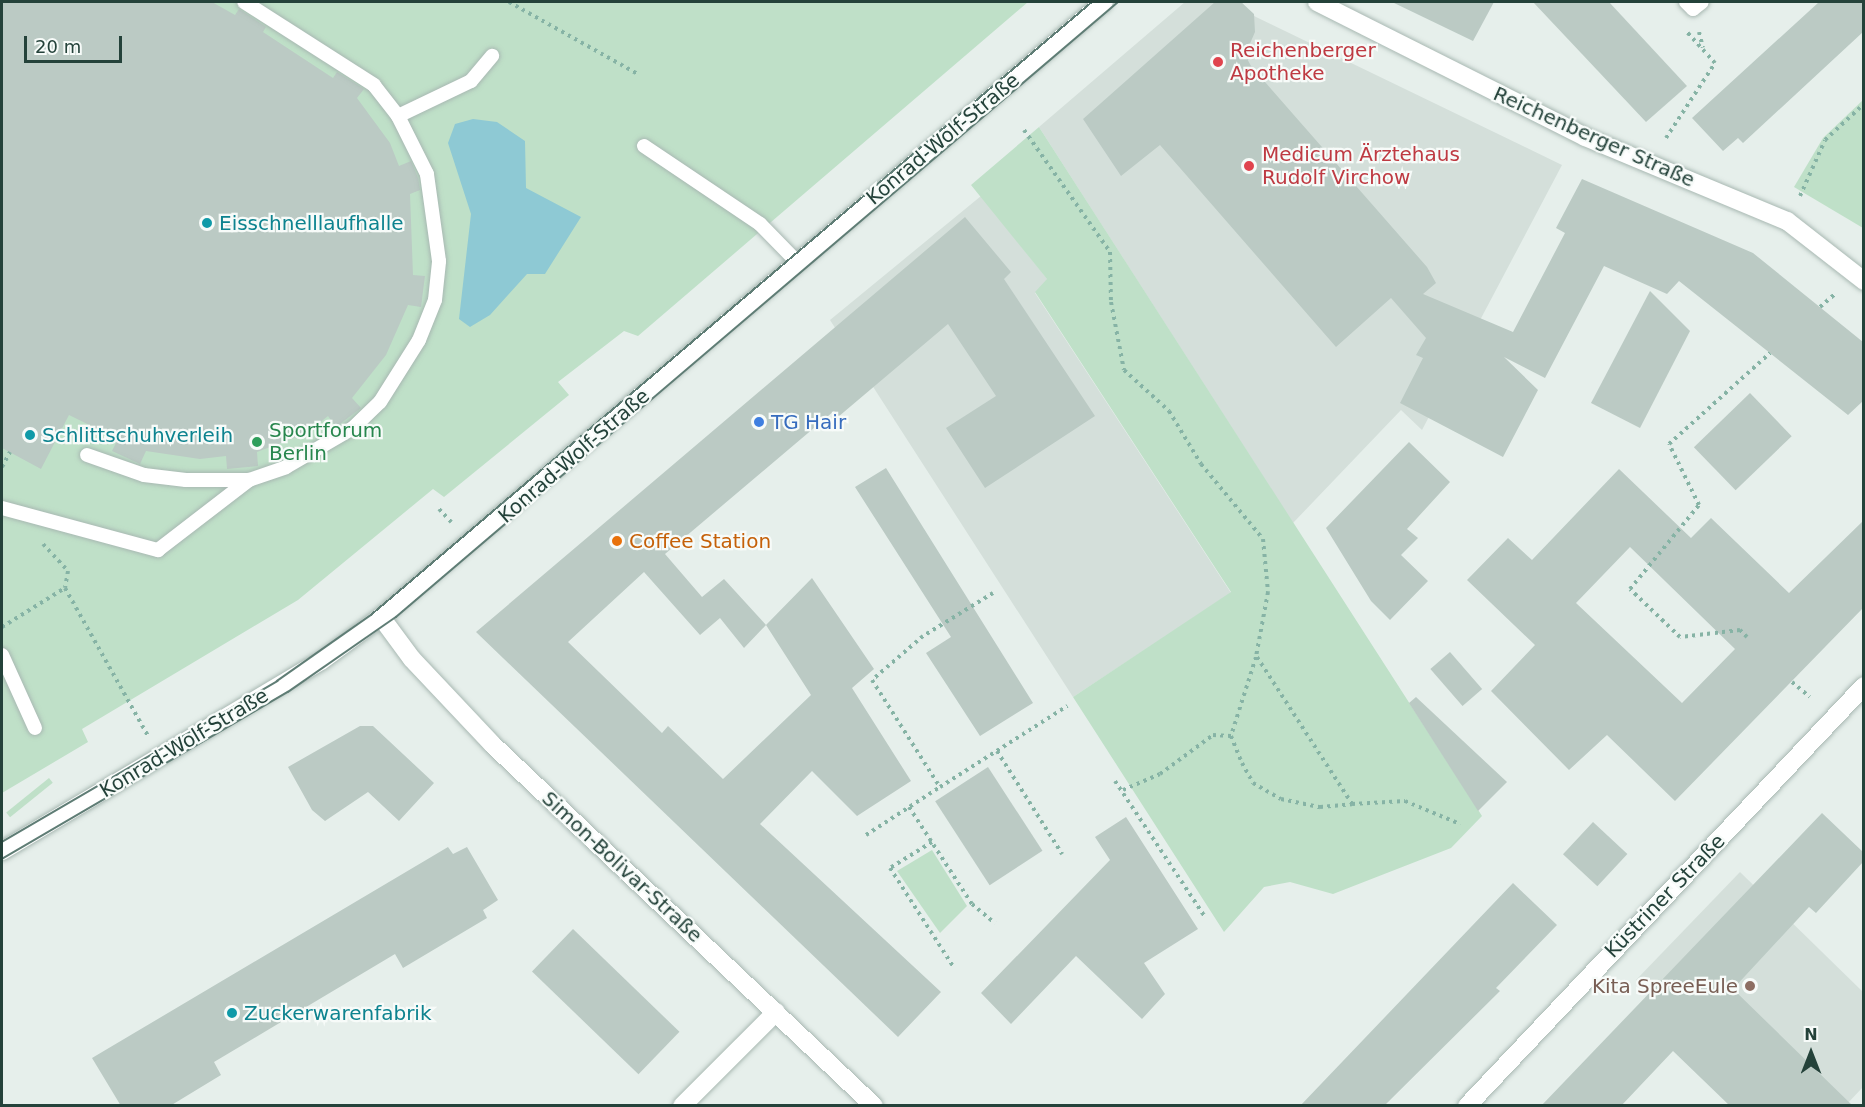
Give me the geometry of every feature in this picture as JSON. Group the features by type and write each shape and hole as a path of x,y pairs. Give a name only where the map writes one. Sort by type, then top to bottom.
{"street":[{"name":"Konrad-Wolf-Straße","path":"2,851 321,661 381,617 1104,2"},
{"name":"Reichenberger Straße","path":"1317,2 1585,137 1788,221 1863,281"},
{"name":"Simon-Bolivar-Straße","path":"381,617 416,664 492,744 874,1106"},
{"name":"Küstriner Straße","path":"1467,1106 1863,686"},
{"path":"682,1106 776,1012"}],"lane":[{"path":"2,508 18,516 158,550 249,480 321,450 353,428 380,402 419,340 435,300 439,261 427,174 398,116 374,85 244,2"},
{"path":"398,116 471,81 492,56"},
{"path":"644,146 760,224 798,263"},
{"path":"87,454 144,475 249,480"},
{"path":"2,655 35,728"}],"path":[{"path":"509,2 638,74"},
{"path":"1666,138 1715,63 1708,55"},
{"path":"1800,196 1826,140 1863,104"},
{"path":"1024,130 1110,252 1111,302 1124,370 1168,411 1201,464 1263,539 1270,576 1256,657 1231,736 1253,783 1281,799 1310,805 1405,801 1460,824"},
{"path":"1820,307 1835,294"},
{"path":"1747,637 1740,630 1680,637 1630,590 1699,505 1669,444 1770,353"},
{"path":"2,467 10,452"},
{"path":"439,509 451,522"},
{"path":"18,516 68,571 65,588 160,758"},
{"path":"2,627 65,588"},
{"path":"940,787 872,680 923,636 993,593"},
{"path":"1256,657 1352,804"},
{"path":"1792,682 1810,697"},
{"path":"866,835 1067,706"},
{"path":"1123,790 1160,774 1213,735 1231,736"},
{"path":"997,751 1062,854"},
{"path":"1115,781 1205,917"},
{"path":"909,807 972,904 995,923"},
{"path":"932,842 890,868 953,966"}],"shaded area":[{"path":"1185,2 1241,2 1254,16 1562,165 1422,430 1401,410 1293,523 1039,127"},
{"path":"981,196 1048,280 1035,293 1231,593 1073,697 830,320"},
{"name":"Kita SpreeEule","path":"1740,872 1863,992 1863,1087 1846,1105 1768,1105 1636,980"}],"green space":[{"name":"Sportforum Berlin","path":"2,2 1028,2 638,336 624,331 558,382 569,395 444,497 433,489 298,600 82,729 88,742 2,793"},
{"path":"1863,100 1863,228 1794,187 1823,138"},
{"path":"1039,127 1482,816 1451,848 1333,894 1290,882 1264,887 1224,932 1073,697 1231,592 1035,292 1047,279 971,185"},
{"path":"49,778 53,783 10,817 6,813"},
{"path":"932,850 967,906 940,933 897,871"}],"water":[{"path":"473,119 497,122 525,141 526,188 581,217 545,274 527,274 490,315 470,327 459,319 471,214 448,143 455,124"}],"building":[{"name":"Eisschnelllaufhalle","path":"2,2 212,2 235,15 239,9 266,27 263,32 333,78 337,72 364,89 357,98 390,143 399,166 411,161 418,178 420,190 410,194 413,275 425,276 421,307 408,305 386,355 352,398 361,408 336,427 328,416 307,433 257,452 258,466 227,469 226,456 200,459 146,451 140,464 112,451 118,439 69,415 41,469 2,448"},
{"path":"1215,2 1241,2 1254,14 1255,32 1245,55 1251,66 1427,267 1436,283 1423,294 1513,332 1565,233 1556,228 1582,179 1753,253 1863,342 1863,401 1848,415 1679,281 1667,294 1604,266 1545,378 1504,357 1538,390 1503,457 1400,403 1423,358 1416,355 1426,338 1391,298 1336,347 1160,145 1121,176 1083,119"},
{"path":"1392,2 1494,2 1473,41"},
{"path":"1533,2 1609,2 1687,86 1646,122"},
{"path":"1819,2 1863,2 1863,32 1743,143 1738,138 1723,151 1692,118"},
{"path":"965,217 1011,272 1004,279 1095,416 985,488 946,428 996,396 948,324 838,417 834,411 665,554 702,597 724,579 766,625 812,578 874,669 852,688 911,781 857,816 812,771 760,824 941,992 898,1037 476,632","holes":["644,572 700,635 720,618 744,648 766,625 811,695 723,779 668,726 662,733 568,642"]},
{"path":"1650,291 1690,331 1640,428 1591,403"},
{"path":"1750,393 1792,436 1736,490 1694,447"},
{"path":"1409,442 1450,482 1407,529 1418,538 1401,555 1428,581 1390,620 1371,601 1326,528"},
{"path":"886,468 1033,703 980,736 926,653 951,637 855,487"},
{"path":"1619,469 1691,538 1711,518 1789,593 1863,521 1863,608 1675,801 1607,735 1569,770 1491,691 1535,645 1467,580 1508,538 1532,560","holes":["1630,547 1735,649 1682,703 1576,603"]},
{"path":"1450,652 1482,689 1463,706 1430,669"},
{"path":"1416,697 1507,782 1478,811 1409,703"},
{"path":"360,726 373,726 434,783 399,821 368,792 325,821 312,810 288,767"},
{"path":"988,767 1042,851 990,885 935,801"},
{"path":"1822,813 1863,852 1863,862 1816,913 1809,907 1733,989 1853,1106 1730,1106 1673,1051 1621,1106 1541,1106"},
{"path":"1126,817 1198,929 1144,963 1165,994 1142,1019 1076,956 1011,1024 981,993 1110,860 1095,837"},
{"path":"1593,822 1627,854 1597,886 1563,854"},
{"name":"Zuckerwarenfabrik","path":"448,847 453,854 467,847 498,900 483,910 487,918 403,968 395,954 214,1062 221,1075 170,1106 121,1106 92,1058"},
{"path":"1513,883 1557,925 1496,988 1500,991 1384,1106 1300,1106"},
{"path":"573,929 679,1032 638,1074 532,971"}],"tram line":[{"path":"2,842 277,681 371,615 1092,2"},
{"path":"2,859 288,692 396,617 1118,2"}],"place":[{"name":"Reichenberger Apotheke","path":"1218,62"},
{"name":"Medicum Ärztehaus Rudolf Virchow","path":"1249,166"},
{"name":"Eisschnelllaufhalle","path":"207,223"},
{"name":"TG Hair","path":"759,422"},
{"name":"Schlittschuhverleih","path":"30,435"},
{"name":"Sportforum Berlin","path":"257,442"},
{"name":"Coffee Station","path":"617,541"},
{"name":"Kita SpreeEule","path":"1750,986"},
{"name":"Zuckerwarenfabrik","path":"232,1013"}]}
